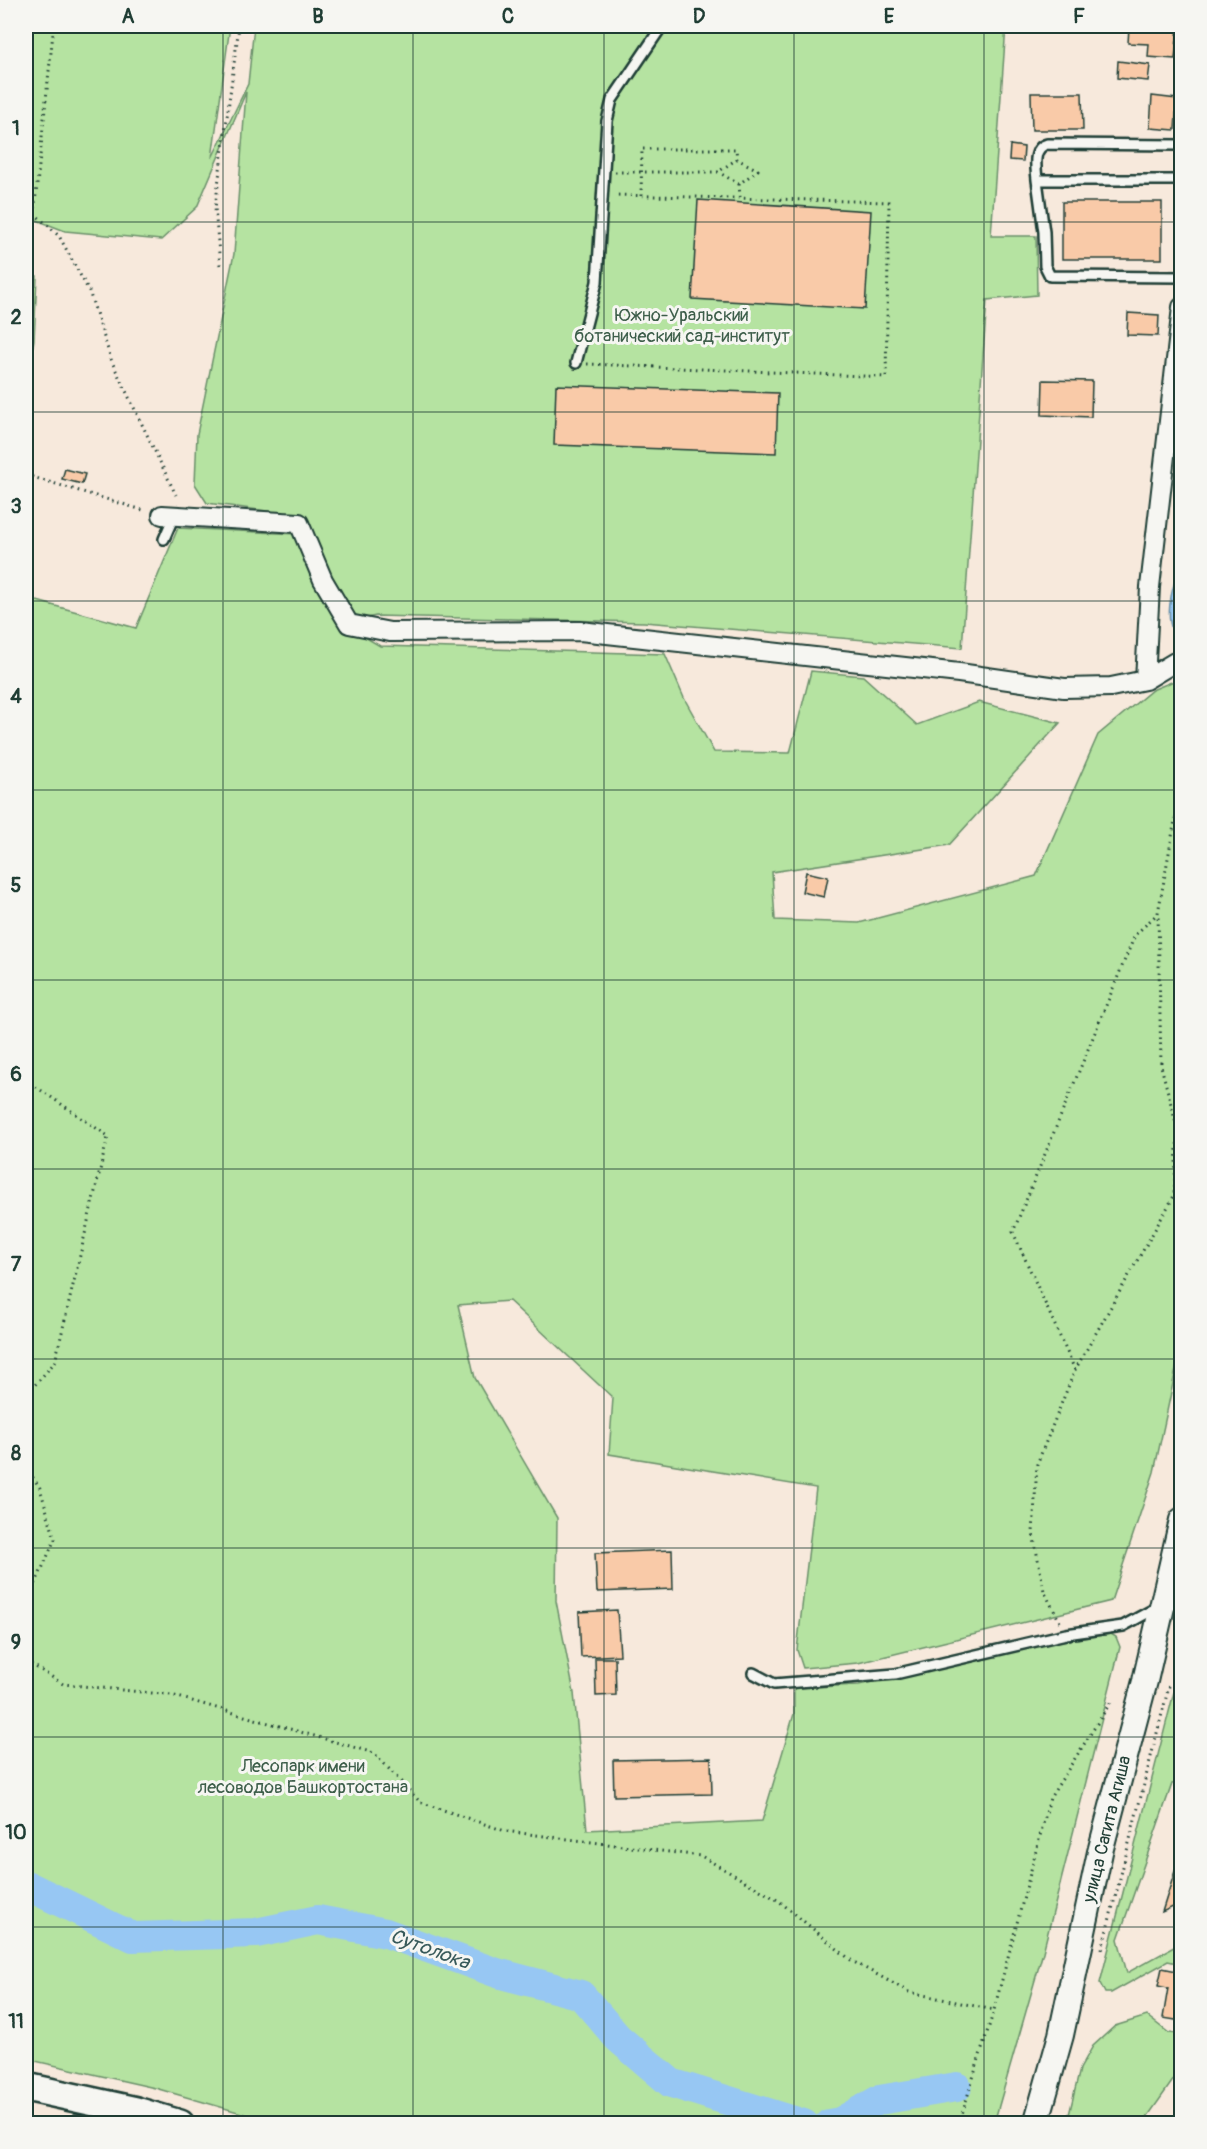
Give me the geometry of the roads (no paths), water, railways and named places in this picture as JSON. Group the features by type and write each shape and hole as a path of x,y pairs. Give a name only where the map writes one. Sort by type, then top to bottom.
{"main road":[{"name":"улица Сагита Агиша","path":"1036,2124 1061,2035 1100,1852 1146,1681 1180,1537"},
{"path":"26,2087 136,2111 180,2124"}],"street":[{"path":"1145,680 1150,587 1178,368 1182,307"},
{"path":"168,516 299,523 323,580 349,624 390,632 580,631 959,673 1064,688 1111,687 1145,680 1178,663"}],"lane":[{"path":"576,363 597,282 607,121 612,100 662,26"},
{"path":"1182,145 1044,145 1036,153 1045,266 1050,276 1182,277"},
{"path":"1037,180 1182,180"},
{"path":"164,539 168,516"},
{"path":"753,1673 774,1684 895,1674 1066,1634 1123,1626 1163,1604"}],"water":[{"path":"1181,564 1182,643 1175,635 1169,616 1174,583"}],"waterway":[{"name":"Сутолока","path":"26,1885 133,1937 256,1933 318,1920 386,1933 497,1973 581,1995 618,2038 671,2083 804,2124"},
{"name":"Сутолока","path":"829,2124 840,2122 879,2100 957,2087"}],"park label":[{"name":"Южно-Уральский ботанический сад-институт","path":"682,325"},
{"name":"Лесопарк имени лесоводов Башкортостана","path":"303,1776"}]}
